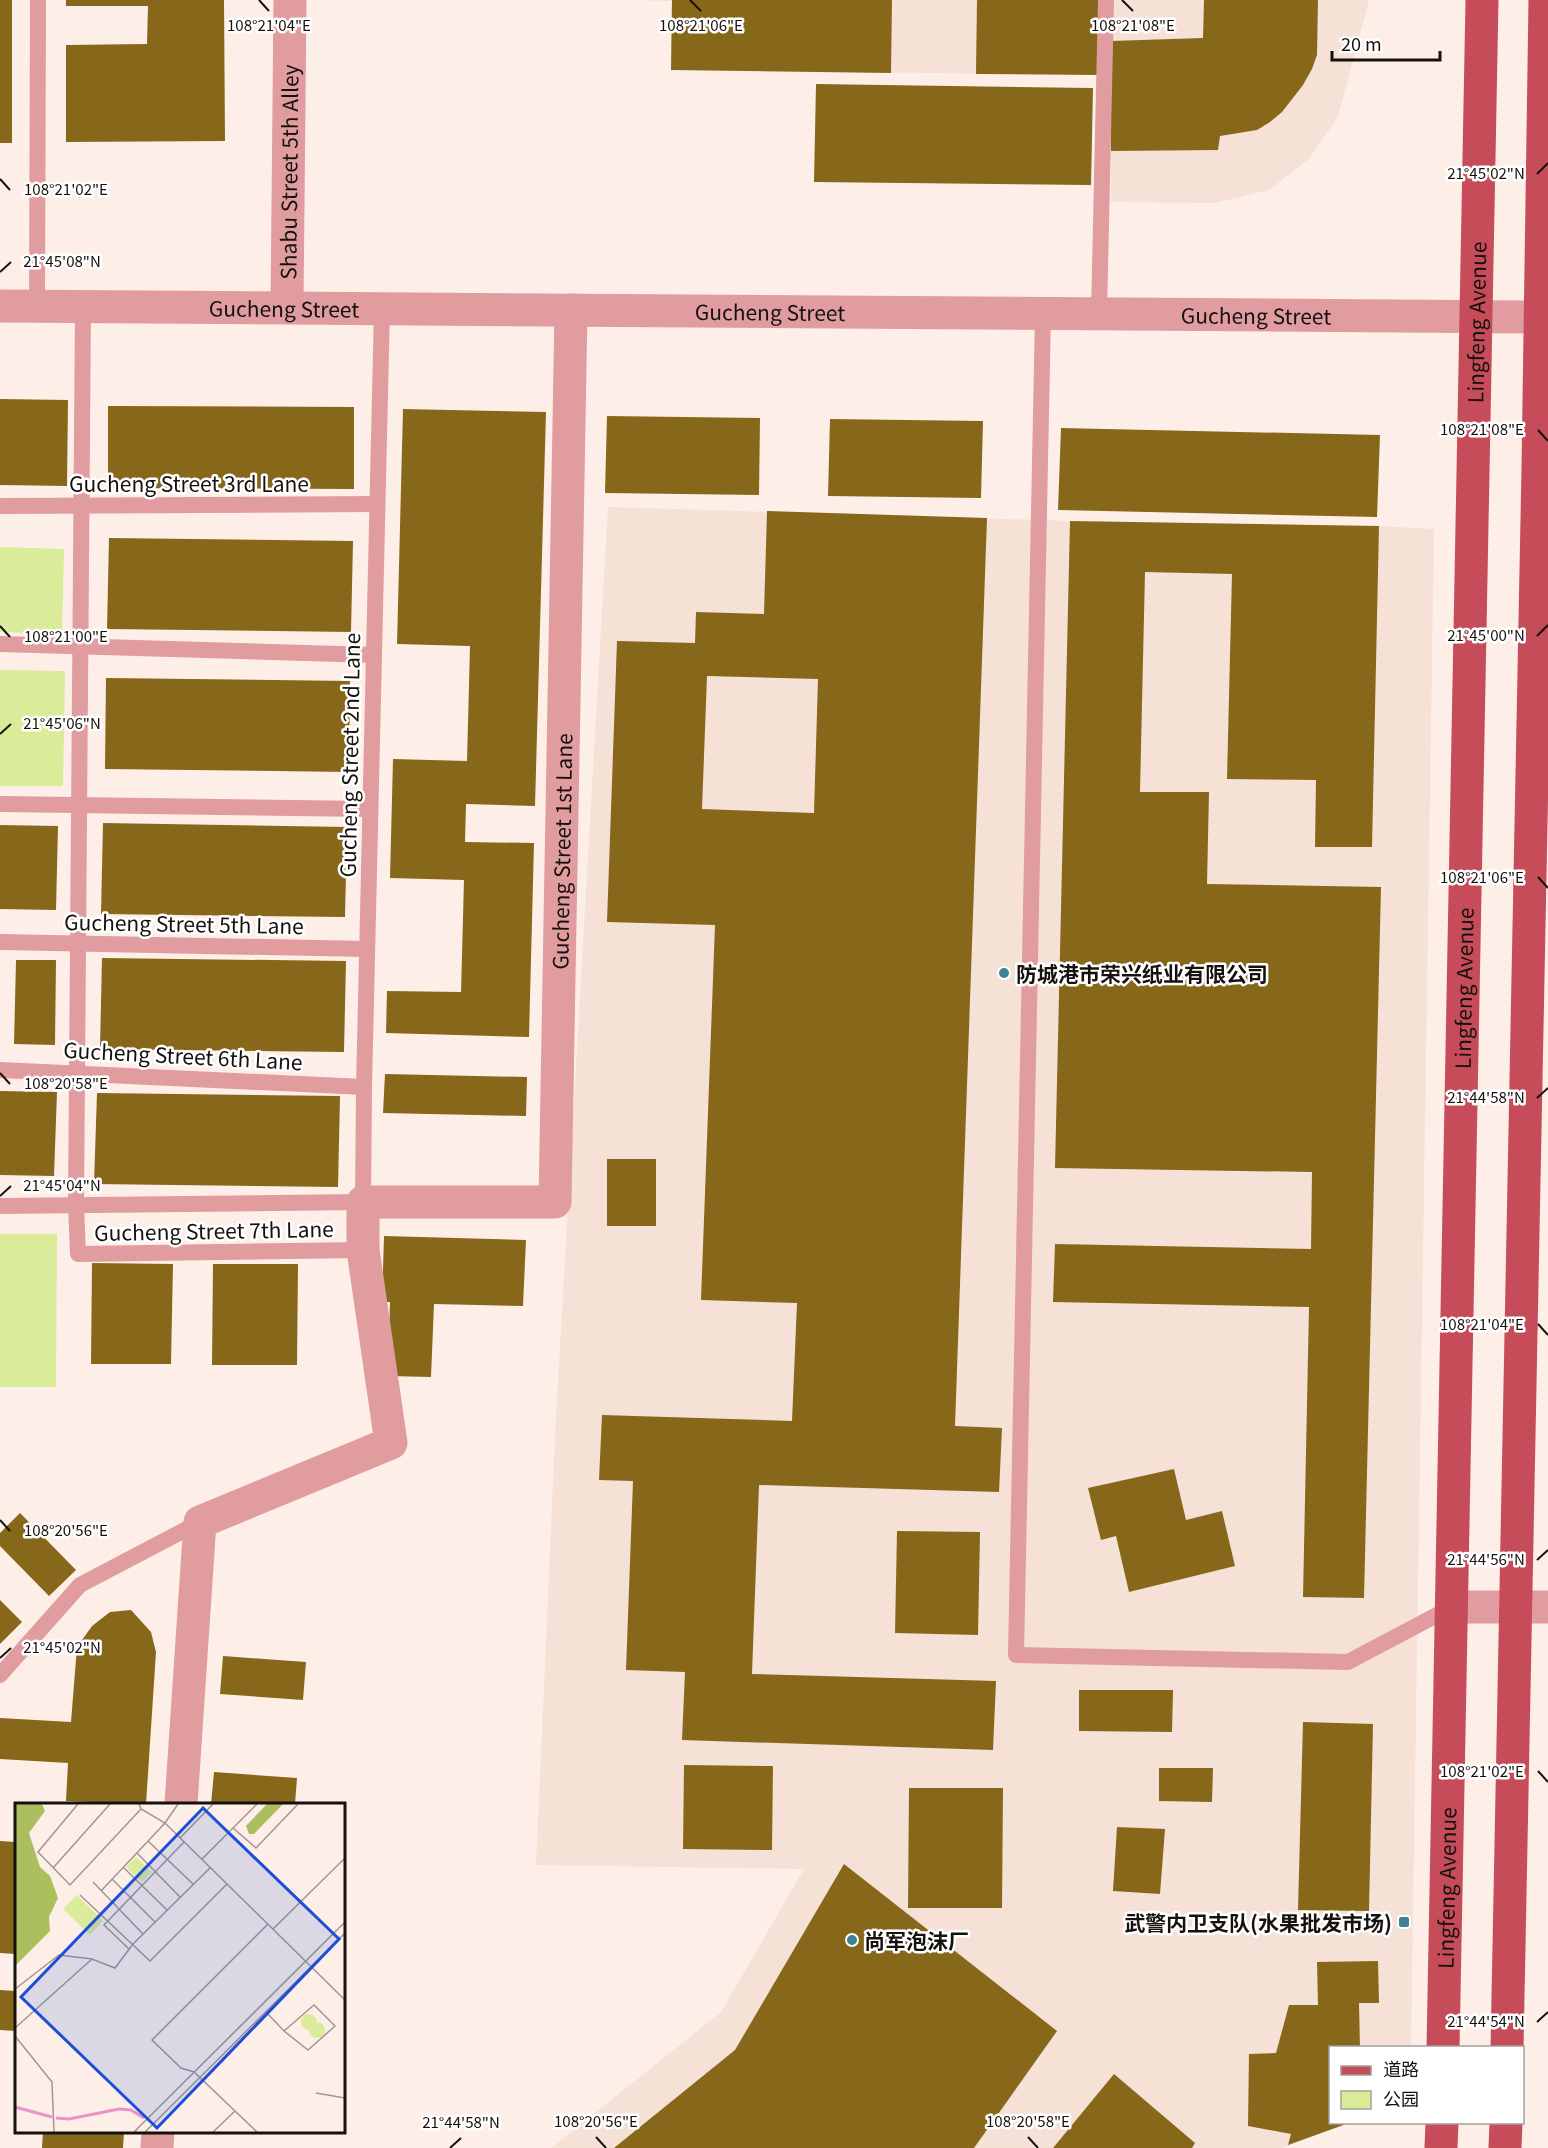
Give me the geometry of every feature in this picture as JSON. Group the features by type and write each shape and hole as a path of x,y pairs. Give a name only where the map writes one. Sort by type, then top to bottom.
{"main road":[{"name":"Lingfeng Avenue","path":"1443,2046 1482,0"},
{"path":"1507,2046 1515,1608 1539,846 1539,317 1545,0"},
{"path":"1441,2148 1442,2124"},
{"path":"1505,2148 1506,2124"}],"street":[{"name":"Shabu Street 5th Alley","path":"287,307 290,0"},
{"name":"Gucheng Street","path":"0,306 1539,317"},
{"name":"Gucheng Street 1st Lane","path":"363,1202 555,1202 571,310"},
{"path":"181,1803 201,1522 391,1443 363,1250 363,1202"},
{"path":"1452,1606 1548,1607"},
{"path":"157,2148 158,2133"}],"lane":[{"path":"37,306 38,0"},
{"path":"1099,314 1106,0"},
{"path":"76,1205 83,306"},
{"name":"Gucheng Street 2nd Lane","path":"363,1202 382,308"},
{"path":"1043,313 1016,1655 1348,1662 1452,1606"},
{"name":"Gucheng Street 3rd Lane","path":"0,506 377,504"},
{"path":"0,644 374,655"},
{"path":"0,804 370,808"},
{"name":"Gucheng Street 5th Lane","path":"0,942 367,950"},
{"name":"Gucheng Street 6th Lane","path":"0,1070 364,1087"},
{"name":"Gucheng Street 7th Lane","path":"0,1206 363,1202"},
{"name":"Gucheng Street 7th Lane","path":"76,1205 78,1254 363,1250"},
{"path":"0,1675 80,1585 201,1522"}],"shaded area":[{"path":"626,0 1369,0 1338,117 1309,159 1269,190 1214,203 1111,202 1111,151 1098,75 671,70 672,1"},
{"name":"防城港市荣兴纸业有限公司","path":"608,507 1434,529 1411,2046 1329,2046 1329,2124 1345,2124 1283,2148 551,2148 721,2012 804,1869 536,1865 556,1417"}],"green space":[{"path":"0,547 64,549 62,634 0,632"},
{"path":"0,670 65,671 63,786 0,786"},
{"path":"0,1234 57,1234 56,1387 0,1387"}],"building":[{"path":"0,0 12,0 12,143 0,143"},
{"path":"66,0 224,0 225,141 66,142 66,45 147,44 148,6 66,6"},
{"path":"672,0 892,0 891,73 671,70"},
{"path":"977,0 1100,0 1099,75 976,74"},
{"path":"1204,0 1318,0 1317,55 1303,85 1282,112 1257,130 1220,136 1218,150 1111,151 1111,41 1203,38"},
{"path":"816,84 1093,88 1091,185 814,182"},
{"path":"0,399 68,400 67,486 0,485"},
{"path":"108,406 354,407 354,489 108,488"},
{"path":"403,409 546,412 535,806 466,804 465,842 534,843 529,1037 386,1033 387,991 461,992 464,880 390,878 393,759 467,761 470,646 397,644"},
{"path":"607,416 760,418 759,495 605,493"},
{"path":"830,419 983,421 981,498 828,496"},
{"path":"1061,428 1380,435 1377,517 1058,510"},
{"path":"767,511 987,518 955,1426 1002,1428 999,1492 759,1485 752,1674 996,1681 993,1750 682,1740 685,1672 626,1670 633,1481 599,1480 602,1415 792,1421 797,1303 701,1300 715,925 607,922 617,641 695,643 696,612 764,614","holes":["707,676 818,679 814,813 702,809"]},
{"path":"1070,521 1379,526 1372,847 1315,847 1316,780 1227,779 1232,574 1145,572 1140,792 1209,792 1207,884 1381,887 1364,1598 1303,1597 1309,1307 1053,1302 1055,1244 1311,1249 1312,1172 1055,1168"},
{"path":"109,538 353,541 351,632 107,629"},
{"path":"106,678 350,681 349,772 105,769"},
{"path":"103,823 347,827 345,917 101,914"},
{"path":"0,825 58,826 56,910 0,909"},
{"path":"102,958 346,961 344,1052 100,1049"},
{"path":"16,960 56,960 55,1045 14,1044"},
{"path":"385,1074 527,1077 526,1116 383,1113"},
{"path":"0,1091 57,1092 54,1176 0,1175"},
{"path":"97,1093 340,1096 338,1187 94,1184"},
{"path":"607,1159 656,1159 656,1226 607,1226"},
{"path":"384,1236 526,1240 523,1306 434,1304 431,1377 388,1376 390,1302 382,1302"},
{"path":"92,1263 173,1264 171,1364 91,1364"},
{"path":"213,1264 298,1264 297,1365 212,1365"},
{"path":"1174,1469 1186,1520 1222,1511 1235,1566 1129,1592 1116,1536 1101,1540 1088,1488"},
{"path":"20,1513 76,1570 49,1596 0,1546 0,1533"},
{"path":"897,1531 980,1532 978,1635 895,1633"},
{"path":"0,1600 22,1622 0,1644"},
{"path":"131,1610 151,1632 156,1652 146,1803 66,1801 68,1763 0,1759 0,1718 71,1722 77,1647 92,1626 110,1612"},
{"path":"223,1656 306,1662 303,1700 220,1694"},
{"path":"1079,1690 1173,1690 1172,1732 1079,1731"},
{"path":"1303,1722 1373,1724 1369,1911 1298,1910"},
{"path":"684,1765 773,1766 772,1850 683,1849"},
{"path":"1159,1768 1213,1768 1212,1802 1159,1801"},
{"path":"214,1772 297,1778 295,1803 211,1803"},
{"path":"909,1788 1003,1788 1002,1908 908,1908"},
{"path":"1117,1827 1165,1829 1160,1894 1113,1891"},
{"path":"0,1841 15,1842 15,1954 0,1953"},
{"name":"尚军泡沫厂","path":"844,1864 1057,2031 974,2148 614,2148 735,2050"},
{"path":"1378,1961 1379,2003 1359,2003 1360,2046 1329,2046 1329,2124 1346,2124 1288,2145 1291,2134 1248,2126 1249,2054 1276,2053 1289,2005 1318,2005 1317,1962"},
{"path":"0,1990 15,1991 15,2031 0,2030"},
{"path":"1114,2074 1195,2143 1192,2148 1053,2148"},
{"path":"43,2133 124,2133 123,2148 42,2148"}],"place":[{"name":"防城港市荣兴纸业有限公司","path":"1004,973"},
{"name":"武警内卫支队(水果批发市场)","path":"1404,1922"},
{"name":"尚军泡沫厂","path":"852,1940"}]}
